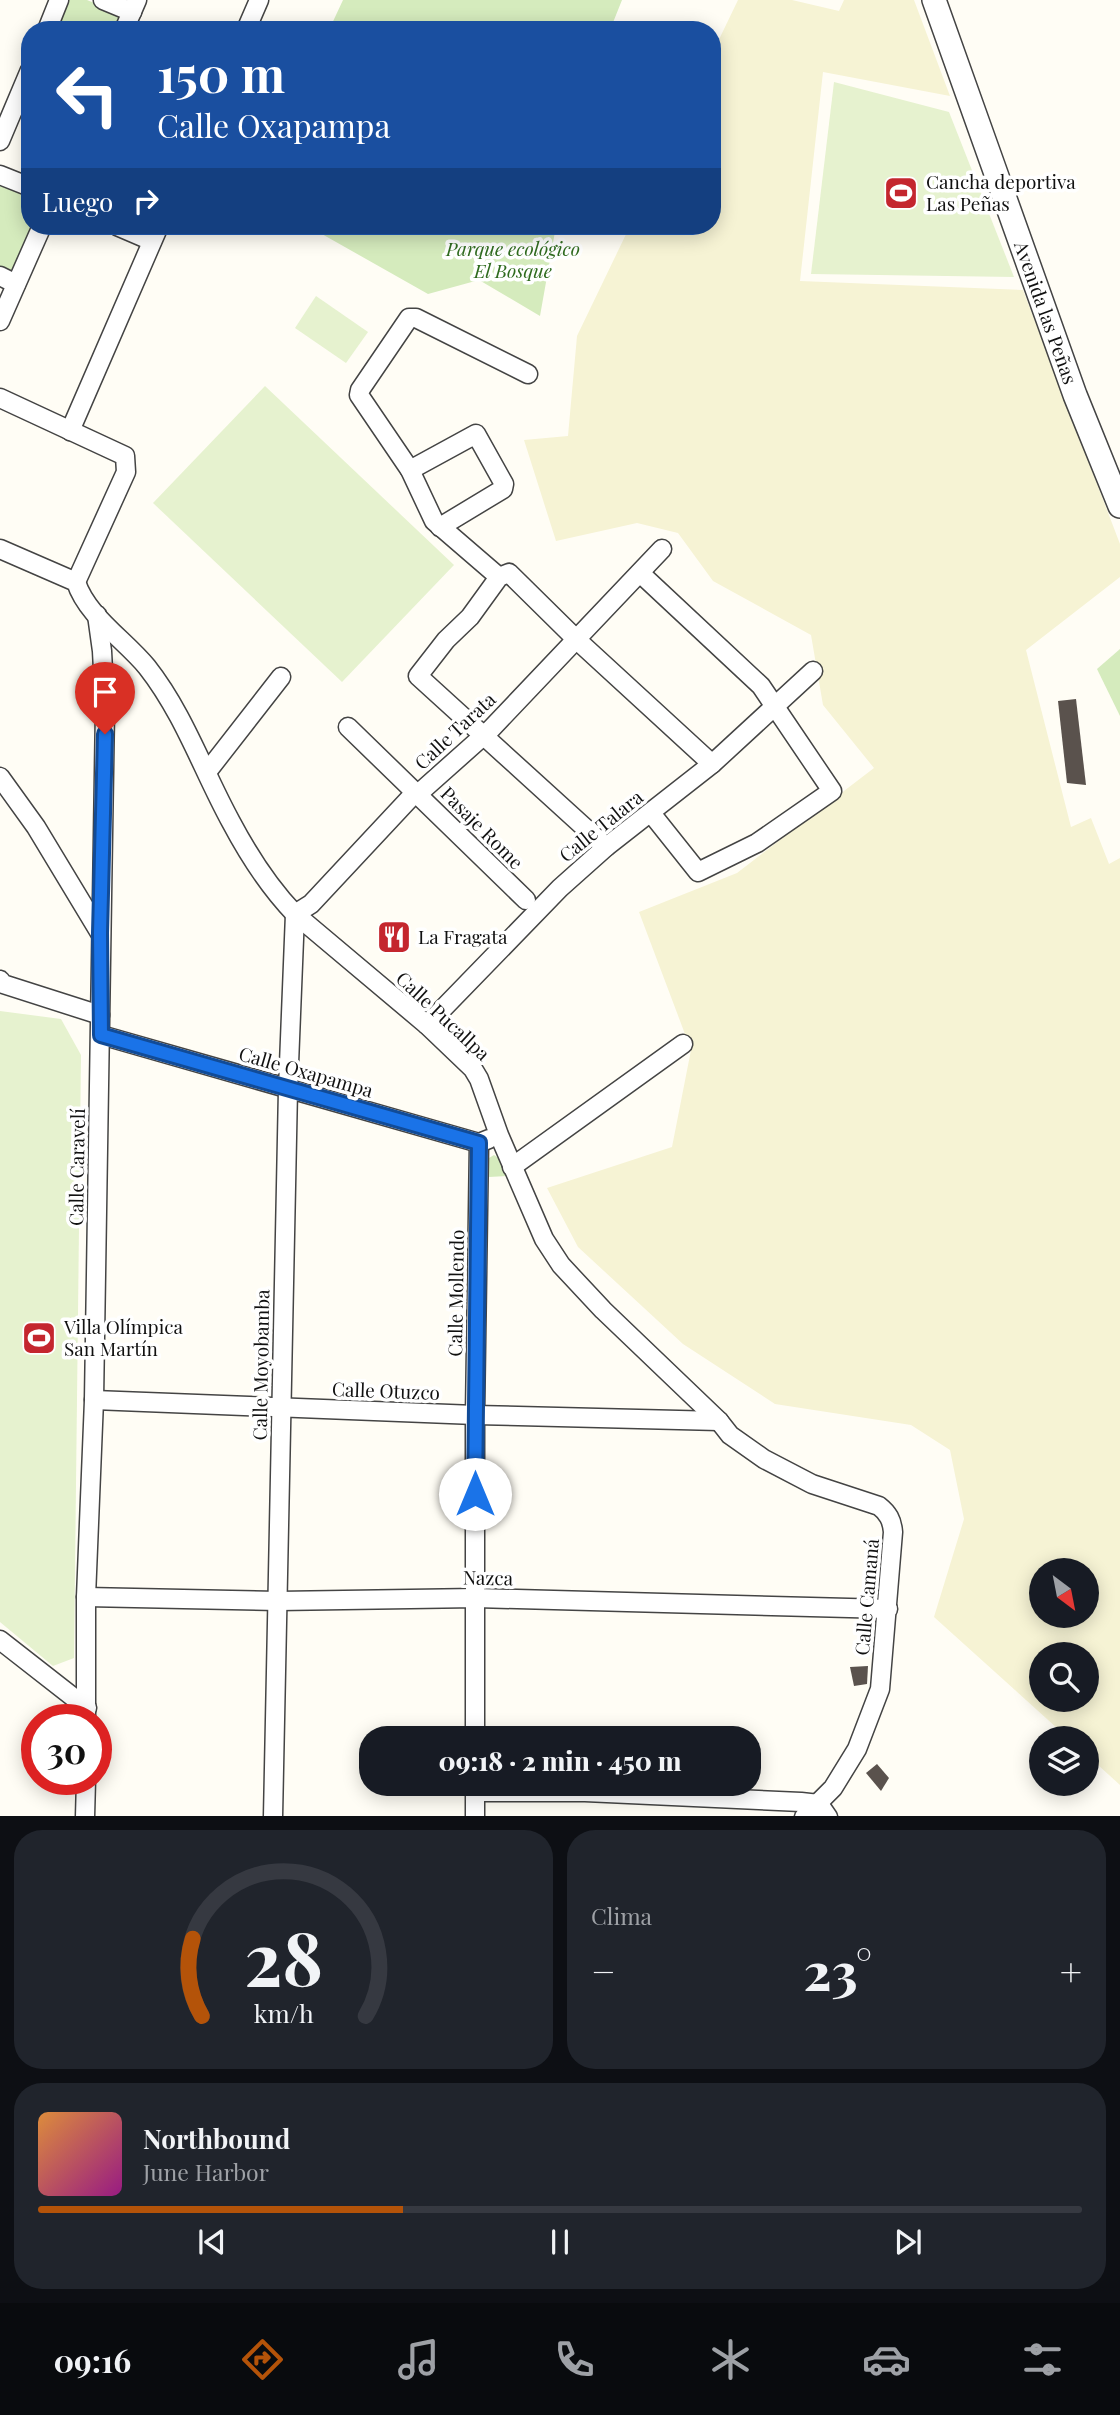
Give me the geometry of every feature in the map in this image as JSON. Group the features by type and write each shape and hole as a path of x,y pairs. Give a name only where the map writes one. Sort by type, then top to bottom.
{"street":[{"path":"51,21 60,0"},
{"path":"103,0 135,6"},
{"path":"250,21 259,0"},
{"name":"Avenida las Peñas","path":"934,0 1075,395 1120,506"},
{"path":"0,141 21,92"},
{"path":"0,175 21,183"},
{"path":"0,321 8,280 36,235"},
{"path":"70,431 154,235"},
{"path":"499,577 434,522 410,470 359,395 409,318 416,318 528,374"},
{"path":"0,398 125,456 126,472 76,582 0,549"},
{"path":"410,470 476,434 504,484 503,489 440,527"},
{"name":"Calle Tarata","path":"295,915 311,904 411,797 418,794 484,736 662,549"},
{"path":"606,846 417,674 446,639 470,617 499,577 509,573 577,640 712,764"},
{"path":"640,573 752,677 775,706 832,791 757,843 698,872 651,813"},
{"name":"Calle Pucallpa","path":"76,582 80,594 130,647 169,697 249,854 295,915 427,1025 474,1069 512,1167 544,1239 561,1265 603,1310 719,1421"},
{"name":"Calle Caravelí","path":"86,1704 86,1597 94,1400 101,1035 100,933 105,709 97,615"},
{"name":"Calle Talara","path":"427,1025 560,888 606,846 712,764 813,671"},
{"path":"207,772 281,677"},
{"name":"Pasaje Rome","path":"348,727 526,900"},
{"path":"0,777 36,827 100,933"},
{"name":"Calle Moyobamba","path":"273,1816 288,1089 295,915"},
{"path":"0,980 3,984 100,1015"},
{"name":"Calle Oxapampa","path":"101,1035 479,1143"},
{"path":"512,1167 683,1044"},
{"path":"479,1143 499,1135"},
{"name":"Calle Mollendo","path":"475,1726 475,1415 479,1143"},
{"name":"Calle Otuzco","path":"94,1400 475,1415 719,1421"},
{"name":"Calle Camaná","path":"719,1421 730,1435 790,1475 812,1485 878,1506 886,1512 894,1532 880,1689 857,1749 823,1810 804,1816"},
{"name":"Nazca","path":"86,1597 278,1601 476,1598 888,1609"},
{"path":"0,1640 74,1704"},
{"path":"85,1816 86,1795"},
{"path":"475,1796 475,1816"},
{"path":"638,1796 823,1810"}],"shaded area":[{"path":"738,0 792,0 839,11 844,0 914,0 950,96 823,72 800,281 1023,290 1120,544 1120,577 1026,650 1071,827 1091,818 1109,864 1120,858 1120,1785 1099,1766 1099,1726 1055,1726 1039,1712 1099,1712 1099,1642 1029,1642 1029,1703 934,1617 964,1519 950,1450 911,1425 775,1404 683,1344 578,1247 547,1188 672,1147 691,1050 639,912 737,873 874,768 823,705 811,635 713,581 678,533 637,523 556,541 524,440 568,436 577,336 626,235 721,235 721,35"}],"green space":[{"path":"68,0 87,0 124,15 121,21 60,21"},
{"path":"343,0 622,0 614,21 333,21"},
{"name":"Cancha deportiva Las Peñas","path":"834,82 949,112 1014,277 811,274"},
{"path":"0,184 21,192 21,235 30,235 14,271 0,272"},
{"name":"Parque ecológico El Bosque","path":"324,235 554,235 540,316 479,280 428,294"},
{"path":"316,296 368,332 346,363 295,328"},
{"path":"265,386 454,565 342,682 153,503"},
{"path":"1120,649 1120,716 1097,669"},
{"name":"Villa Olímpica San Martín","path":"0,1011 61,1019 81,1055 74,1658 53,1666 0,1622"},
{"path":"494,1155 500,1159 507,1176 489,1177 489,1158"}],"building":[{"path":"1076,699 1086,785 1067,783 1058,701"},
{"path":"868,1666 867,1684 854,1686 850,1667"},
{"path":"877,1764 889,1778 881,1791 866,1773"}],"place":[{"name":"Cancha deportiva Las Peñas","path":"901,193"},
{"name":"La Fragata","path":"394,937"},
{"name":"Villa Olímpica San Martín","path":"39,1338"}],"route":[{"path":"105,734 100,933 101,1035 479,1143 475,1494"}]}
